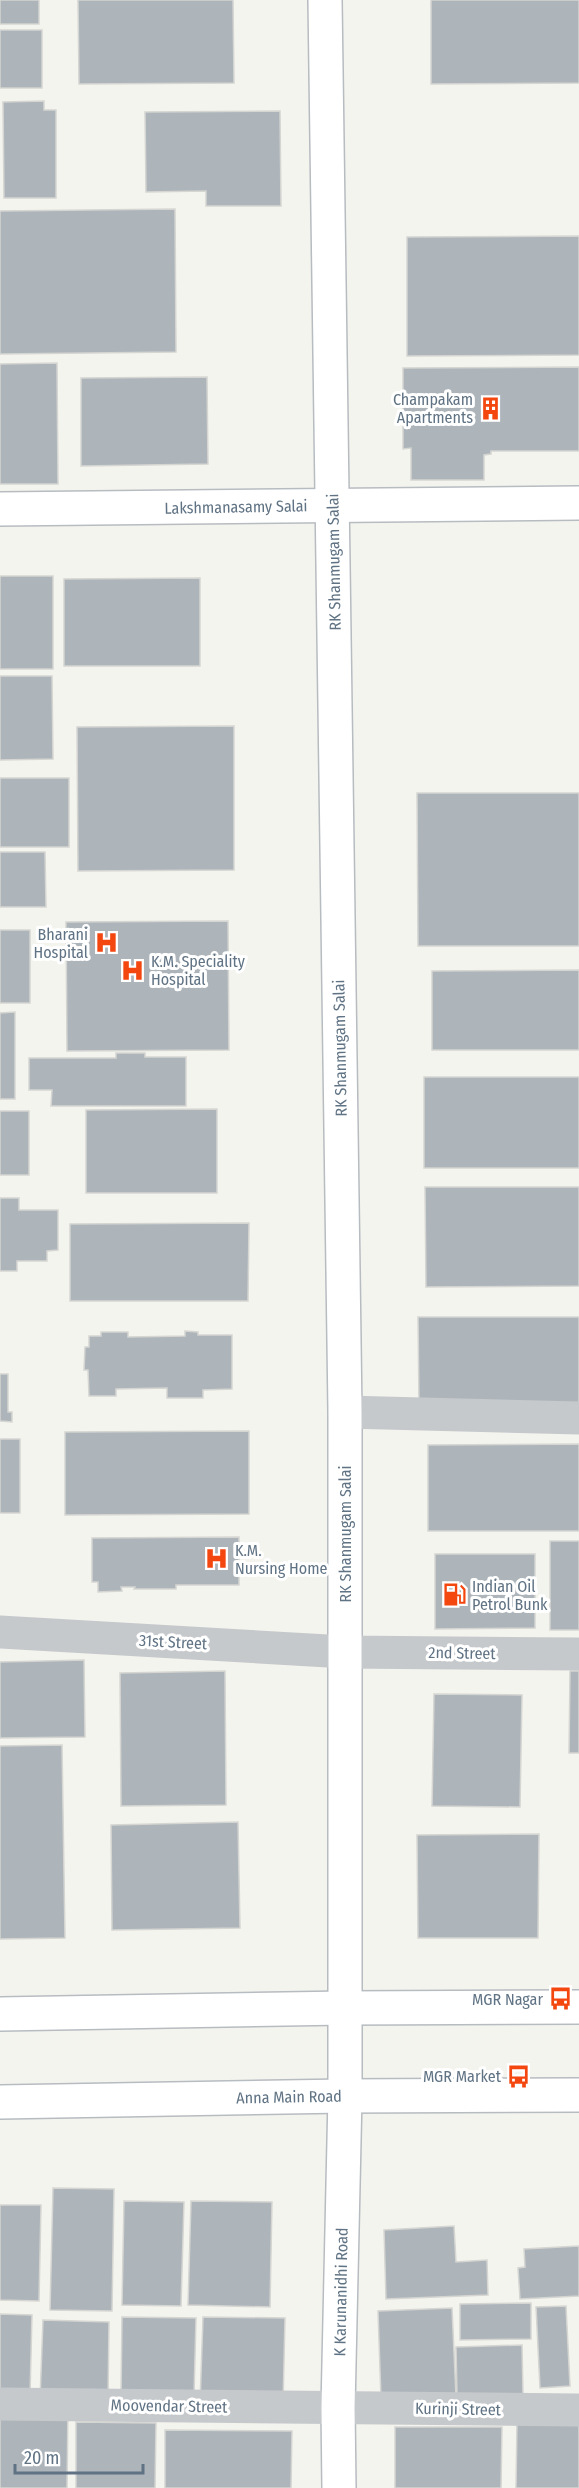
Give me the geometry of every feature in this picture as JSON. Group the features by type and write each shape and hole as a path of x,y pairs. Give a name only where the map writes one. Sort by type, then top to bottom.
{"street":[{"name":"RK Shanmugam Salai","path":"325,0 345,1412 345,2096"},
{"name":"Lakshmanasamy Salai","path":"0,509 579,503"},
{"path":"345,1412 579,1418"},
{"name":"31st Street","path":"0,1632 345,1652"},
{"name":"2nd Street","path":"345,1652 579,1654"},
{"path":"0,2014 345,2008 579,2007"},
{"name":"Anna Main Road","path":"0,2102 345,2096 579,2095"},
{"name":"K Karunanidhi Road","path":"339,2488 338,2408 345,2096"},
{"name":"Moovendar Street","path":"0,2403 338,2408"},
{"name":"Kurinji Street","path":"338,2408 579,2410"}],"building":[{"path":"0,0 39,0 39,24 0,24"},
{"path":"78,0 233,0 234,83 79,84"},
{"path":"431,0 579,0 579,83 431,84"},
{"path":"0,30 42,30 42,88 0,88"},
{"path":"44,101 44,110 56,110 56,198 4,198 3,102"},
{"path":"280,111 281,206 206,206 206,191 146,192 145,112"},
{"path":"175,209 176,352 0,354 0,211"},
{"path":"579,236 579,355 407,356 407,237"},
{"path":"57,363 58,484 0,484 0,364"},
{"name":"Champakam Apartments","path":"579,367 579,451 491,451 491,454 484,455 484,480 411,480 411,448 403,449 403,368"},
{"path":"207,377 208,464 81,466 81,378"},
{"path":"0,576 53,576 53,669 0,669"},
{"path":"200,578 200,666 64,666 64,579"},
{"path":"0,676 52,676 53,759 0,760"},
{"path":"234,726 234,870 78,871 77,727"},
{"path":"0,778 69,778 69,847 0,847"},
{"path":"417,793 579,793 579,946 418,946"},
{"path":"0,852 45,852 46,907 0,907"},
{"path":"228,921 229,1050 67,1051 66,922"},
{"path":"0,930 30,930 30,1003 0,1003"},
{"path":"579,970 579,1050 432,1050 432,971"},
{"path":"15,1012 15,1099 0,1099 0,1013"},
{"path":"116,1053 145,1053 145,1057 186,1057 186,1106 51,1106 52,1090 29,1090 29,1058 116,1058"},
{"path":"424,1077 579,1077 579,1168 424,1168"},
{"path":"217,1109 217,1193 86,1193 86,1110"},
{"path":"0,1111 29,1111 29,1175 0,1175"},
{"path":"425,1187 579,1187 579,1286 426,1287"},
{"path":"0,1198 19,1198 19,1210 58,1210 58,1250 47,1251 47,1261 17,1261 17,1271 0,1271"},
{"path":"249,1223 248,1301 70,1301 70,1224"},
{"path":"418,1317 579,1317 579,1404 419,1406"},
{"path":"185,1331 198,1332 198,1335 232,1335 232,1389 203,1390 203,1398 167,1398 167,1388 116,1389 116,1396 89,1396 88,1370 84,1370 85,1347 89,1347 89,1336 101,1336 101,1332 128,1332 128,1337 185,1336"},
{"path":"0,1374 8,1374 8,1412 12,1412 12,1422 0,1421"},
{"path":"249,1431 249,1514 65,1515 65,1432"},
{"path":"0,1439 20,1439 20,1513 0,1513"},
{"path":"579,1444 579,1531 428,1531 428,1445"},
{"path":"239,1537 239,1585 176,1585 176,1589 121,1587 122,1591 98,1592 98,1582 92,1582 92,1538"},
{"path":"550,1541 579,1541 579,1630 550,1630"},
{"path":"435,1554 535,1554 535,1628 435,1629"},
{"path":"84,1660 85,1737 0,1738 0,1662"},
{"path":"225,1671 226,1805 121,1806 120,1673"},
{"path":"570,1671 579,1671 579,1753 569,1753"},
{"path":"434,1694 522,1695 520,1807 432,1806"},
{"path":"62,1745 65,1938 0,1939 0,1746"},
{"path":"238,1822 240,1928 112,1930 111,1825"},
{"path":"539,1834 538,1938 418,1938 417,1835"},
{"path":"53,2188 114,2189 112,2311 50,2310"},
{"path":"124,2201 184,2202 181,2306 122,2305"},
{"path":"191,2201 272,2202 270,2307 188,2305"},
{"path":"0,2205 41,2205 39,2301 0,2300"},
{"path":"454,2226 456,2262 487,2260 488,2295 386,2299 384,2230"},
{"path":"579,2246 579,2296 520,2299 518,2268 525,2267 524,2249"},
{"path":"531,2303 531,2339 460,2340 460,2304"},
{"path":"566,2306 570,2386 540,2388 536,2307"},
{"path":"452,2308 456,2396 381,2399 378,2311"},
{"path":"0,2314 32,2315 30,2396 0,2395"},
{"path":"122,2317 196,2318 194,2396 121,2395"},
{"path":"203,2317 285,2318 283,2405 200,2403"},
{"path":"43,2320 109,2322 108,2400 40,2399"},
{"path":"522,2345 523,2394 457,2396 456,2347"},
{"path":"0,2408 68,2408 67,2488 0,2488"},
{"path":"76,2422 156,2423 155,2488 76,2488"},
{"path":"517,2422 579,2424 579,2488 516,2488"},
{"path":"395,2427 502,2427 501,2488 395,2488"},
{"path":"165,2430 292,2431 291,2488 165,2488"}],"place":[{"name":"Champakam Apartments","path":"491,408"},
{"name":"Bharani Hospital","path":"106,943"},
{"name":"K.M. Speciality Hospital","path":"133,970"},
{"name":"K.M. Nursing Home","path":"217,1559"},
{"name":"Indian Oil Petrol Bunk","path":"454,1595"},
{"name":"MGR Nagar","path":"561,1999"},
{"name":"MGR Market","path":"519,2076"}]}
